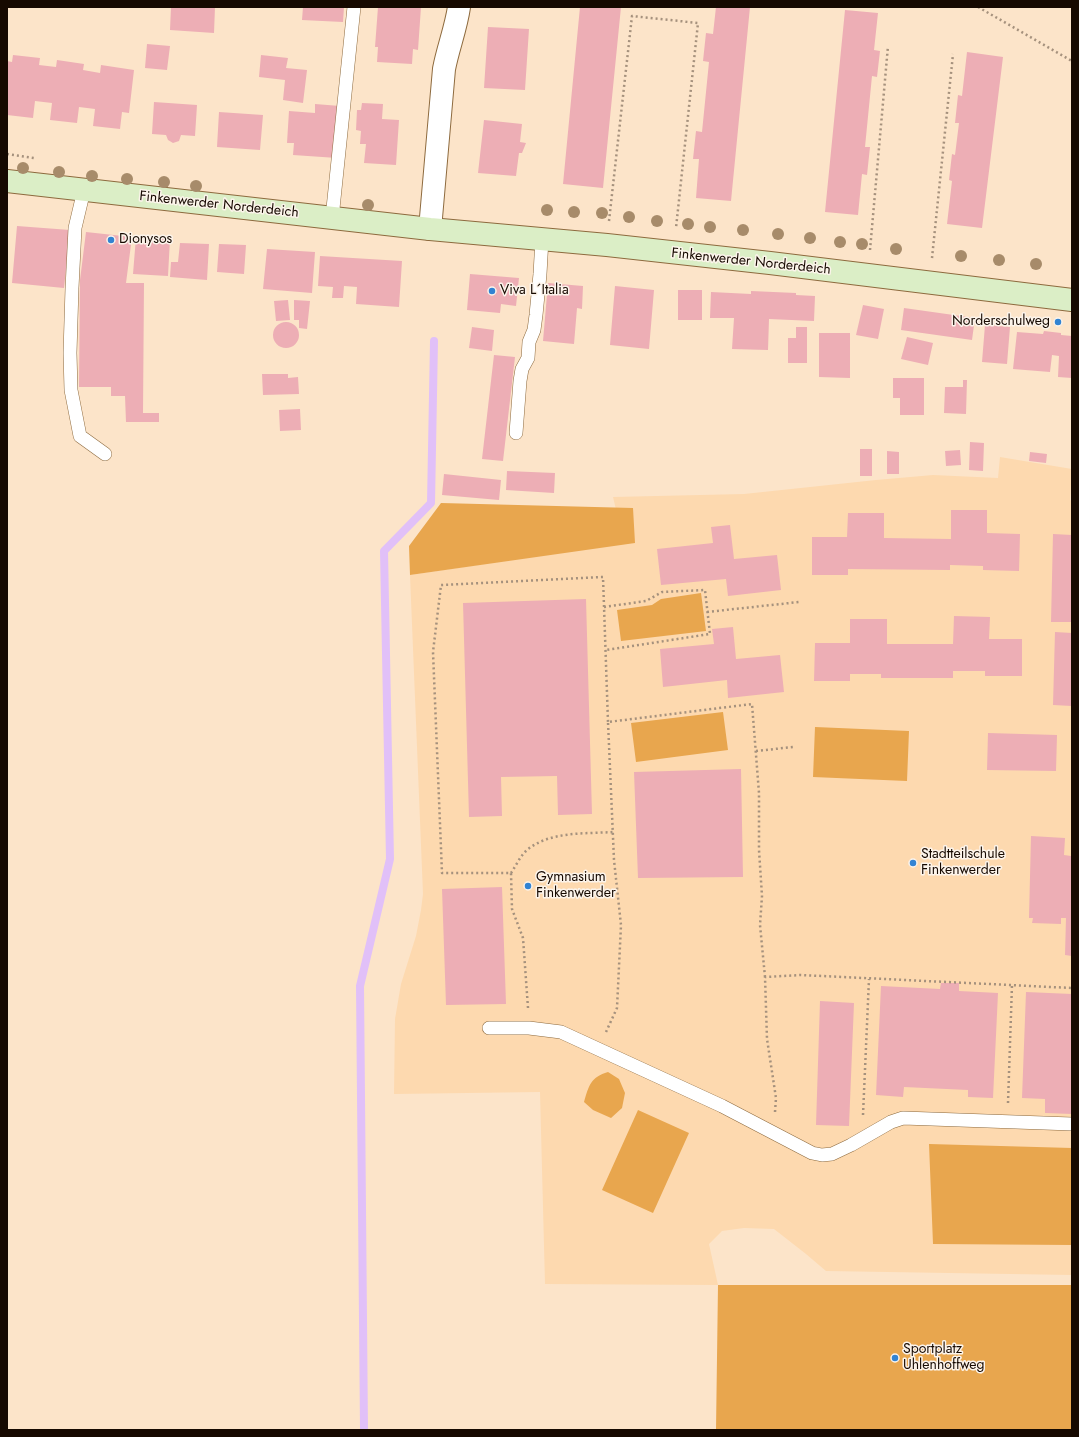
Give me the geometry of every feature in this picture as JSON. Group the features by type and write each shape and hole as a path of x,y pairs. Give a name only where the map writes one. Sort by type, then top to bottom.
{"street":[{"path":"430,229 444,69 447,50 455,29 459,7"},
{"name":"Finkenwerder Norderdeich","path":"7,181 430,229 607,245 868,274 929,283 1072,300"}],"lane":[{"path":"332,218 354,7"},
{"path":"84,190 76,228 72,288 70,353 71,390 80,436 105,454"},
{"path":"516,433 522,369 528,358 530,342 534,330 542,239"},
{"path":"490,1028 530,1028 561,1032 722,1106 812,1153 822,1155 832,1154 891,1122 903,1118 1072,1124"}],"path":[{"path":"978,7 1072,61"},
{"path":"607,245 632,16 698,23 673,253"},
{"path":"868,274 888,46"},
{"path":"929,283 953,54"},
{"path":"511,873 442,873 433,652 441,585 603,577 612,832 621,925 617,1008 598,1049"},
{"path":"604,607 646,601 662,592 705,590 710,634 606,650"},
{"path":"707,612 799,602"},
{"path":"608,722 752,704 759,793 759,850 762,896 760,925 765,977 767,1039 776,1098 774,1133"},
{"path":"756,751 793,747"},
{"path":"530,1028 523,938 512,909 511,873 526,851 548,838 612,832"},
{"path":"765,977 801,975 1072,988"},
{"path":"869,979 863,1123 869,1134"},
{"path":"1007,1122 1012,985"}],"shaded area":[{"path":"1000,457 1072,469 1070,500 1072,501 1072,1275 826,1271 774,1229 744,1228 722,1231 709,1244 718,1285 545,1284 540,1092 394,1094 395,1019 401,984 416,936 423,894 410,575 571,551 619,522 613,497 744,494 933,475 998,478"},
{"path":"441,503 633,508 635,543 410,575 409,546"},
{"path":"701,593 706,631 621,641 617,610 652,605 661,599"},
{"path":"723,712 728,750 636,762 631,723"},
{"path":"815,727 909,731 907,781 813,777"},
{"path":"608,1072 619,1079 625,1093 622,1108 611,1118 593,1110 584,1102 587,1091 594,1079"},
{"path":"638,1110 689,1133 653,1213 602,1190"},
{"path":"929,1144 1072,1148 1072,1245 933,1244"},
{"name":"Sportplatz Uhlenhoffweg","path":"718,1285 1072,1285 1072,1430 716,1430"}],"building":[{"path":"171,7 215,7 214,33 170,30"},
{"path":"303,7 344,7 343,22 302,20"},
{"path":"378,7 421,7 418,50 413,49 412,64 377,62 378,47 375,47"},
{"path":"580,7 621,7 603,188 563,184"},
{"path":"716,7 750,7 731,201 696,198 699,159 693,159 696,131 702,132 709,62 703,61 706,33 713,34"},
{"path":"845,10 878,13 874,50 880,51 877,77 872,76 865,147 870,147 867,175 862,174 858,215 825,212"},
{"path":"488,27 529,29 525,90 484,88"},
{"path":"147,44 170,46 167,70 145,68"},
{"path":"967,52 1003,57 982,228 947,224 952,181 949,180 952,154 955,155 959,123 955,123 958,95 962,96"},
{"path":"13,55 40,58 39,65 56,67 57,60 84,64 83,70 100,73 101,65 134,70 129,113 122,112 120,129 93,126 95,109 79,107 77,123 50,120 52,103 35,101 33,118 7,115 7,61 12,62"},
{"path":"261,55 288,58 286,68 307,70 303,103 283,100 285,80 259,77"},
{"path":"154,102 197,105 195,136 181,135 179,141 173,143 168,140 166,135 152,134"},
{"path":"362,103 383,104 382,119 399,120 396,165 364,163 366,144 360,144 361,131 356,130 357,110 361,110"},
{"path":"315,104 340,106 337,158 293,155 294,143 287,143 289,111 315,113"},
{"path":"219,112 263,115 260,150 217,147"},
{"path":"484,120 522,124 520,142 526,143 522,153 519,153 516,176 478,173"},
{"path":"17,226 70,230 64,288 12,283"},
{"path":"86,232 132,237 126,283 144,283 143,413 159,413 159,422 126,422 125,396 111,396 111,387 79,387 80,280"},
{"path":"136,237 170,239 168,276 133,274"},
{"path":"180,243 209,244 207,280 170,277 171,262 178,262"},
{"path":"219,244 246,245 244,274 217,272"},
{"path":"267,249 315,252 312,293 263,289"},
{"path":"320,256 402,261 399,307 356,304 357,287 344,286 343,298 332,298 333,287 318,286"},
{"path":"470,274 519,278 516,306 501,304 500,313 467,310"},
{"path":"548,283 583,286 582,309 577,308 574,344 543,341"},
{"path":"615,286 654,290 649,349 610,345"},
{"path":"678,290 702,290 702,320 678,320"},
{"path":"751,291 796,293 796,295 815,296 814,321 769,319 768,350 732,349 734,318 710,318 711,292 751,294"},
{"path":"288,300 290,320 276,321 274,301"},
{"path":"294,300 310,301 307,329 299,328 299,320 294,320"},
{"path":"863,305 884,309 878,339 856,335"},
{"path":"904,308 975,318 972,340 901,330"},
{"path":"286,322 295,326 299,335 295,344 286,348 277,344 273,335 277,326"},
{"path":"985,325 1010,327 1007,364 982,362"},
{"path":"472,327 494,330 492,351 469,348"},
{"path":"796,327 807,327 807,363 788,363 788,338 796,338"},
{"path":"1044,331 1072,336 1072,378 1058,377 1059,356 1052,355 1050,372 1013,369 1017,332 1043,334"},
{"path":"819,333 850,333 850,378 819,377"},
{"path":"907,337 933,343 928,365 901,359"},
{"path":"494,355 515,357 503,461 482,459"},
{"path":"262,374 288,374 288,378 298,377 299,394 263,395"},
{"path":"893,378 924,378 924,415 900,415 900,398 893,398"},
{"path":"963,380 967,380 966,414 944,413 945,387 963,387"},
{"path":"300,409 301,430 280,431 279,410"},
{"path":"970,442 984,443 983,471 969,470"},
{"path":"860,449 872,449 872,476 860,476"},
{"path":"960,450 961,465 946,466 945,451"},
{"path":"887,451 899,452 899,474 887,474"},
{"path":"1030,452 1047,454 1046,463 1029,461"},
{"path":"507,471 555,473 554,493 506,490"},
{"path":"444,474 501,480 499,500 442,495"},
{"path":"951,510 987,510 987,533 1020,534 1019,571 983,570 983,566 950,565 950,570 848,569 848,575 812,575 812,537 847,537 848,513 884,513 884,538 951,539"},
{"path":"730,525 734,559 777,555 781,590 728,596 726,579 661,585 657,549 713,543 711,527"},
{"path":"1053,534 1072,535 1072,622 1051,622"},
{"path":"586,599 592,814 558,815 557,776 501,777 502,816 469,817 463,603"},
{"path":"954,616 990,617 989,639 1022,639 1022,676 985,676 985,671 953,671 953,678 881,678 881,674 850,674 850,681 814,681 815,643 850,643 850,619 887,619 887,644 953,644"},
{"path":"733,627 736,659 780,655 784,692 728,698 727,680 663,687 660,649 714,644 712,629"},
{"path":"1055,632 1072,633 1072,706 1053,705"},
{"path":"988,733 1057,735 1056,771 987,770"},
{"path":"741,769 743,877 638,878 634,772"},
{"path":"1031,836 1065,838 1064,855 1071,856 1072,853 1072,956 1065,955 1066,918 1061,918 1061,924 1032,923 1033,918 1029,918"},
{"path":"502,887 506,1004 446,1005 442,889"},
{"path":"941,983 959,983 959,991 998,993 993,1098 968,1097 968,1090 904,1087 903,1097 876,1095 881,986 940,989"},
{"path":"1026,992 1072,994 1072,1114 1045,1113 1045,1099 1022,1098"},
{"path":"820,1001 854,1003 849,1126 816,1125"}],"waterway":[{"path":"364,1430 360,986 390,859 384,551 431,503 434,341"}],"place":[{"name":"Dionysos","path":"111,240"},
{"name":"Viva L´Italia","path":"492,291"},
{"name":"Norderschulweg","path":"1058,322"},
{"name":"Stadtteilschule Finkenwerder","path":"913,863"},
{"name":"Gymnasium Finkenwerder","path":"528,886"},
{"name":"Sportplatz Uhlenhoffweg","path":"895,1358"}]}
